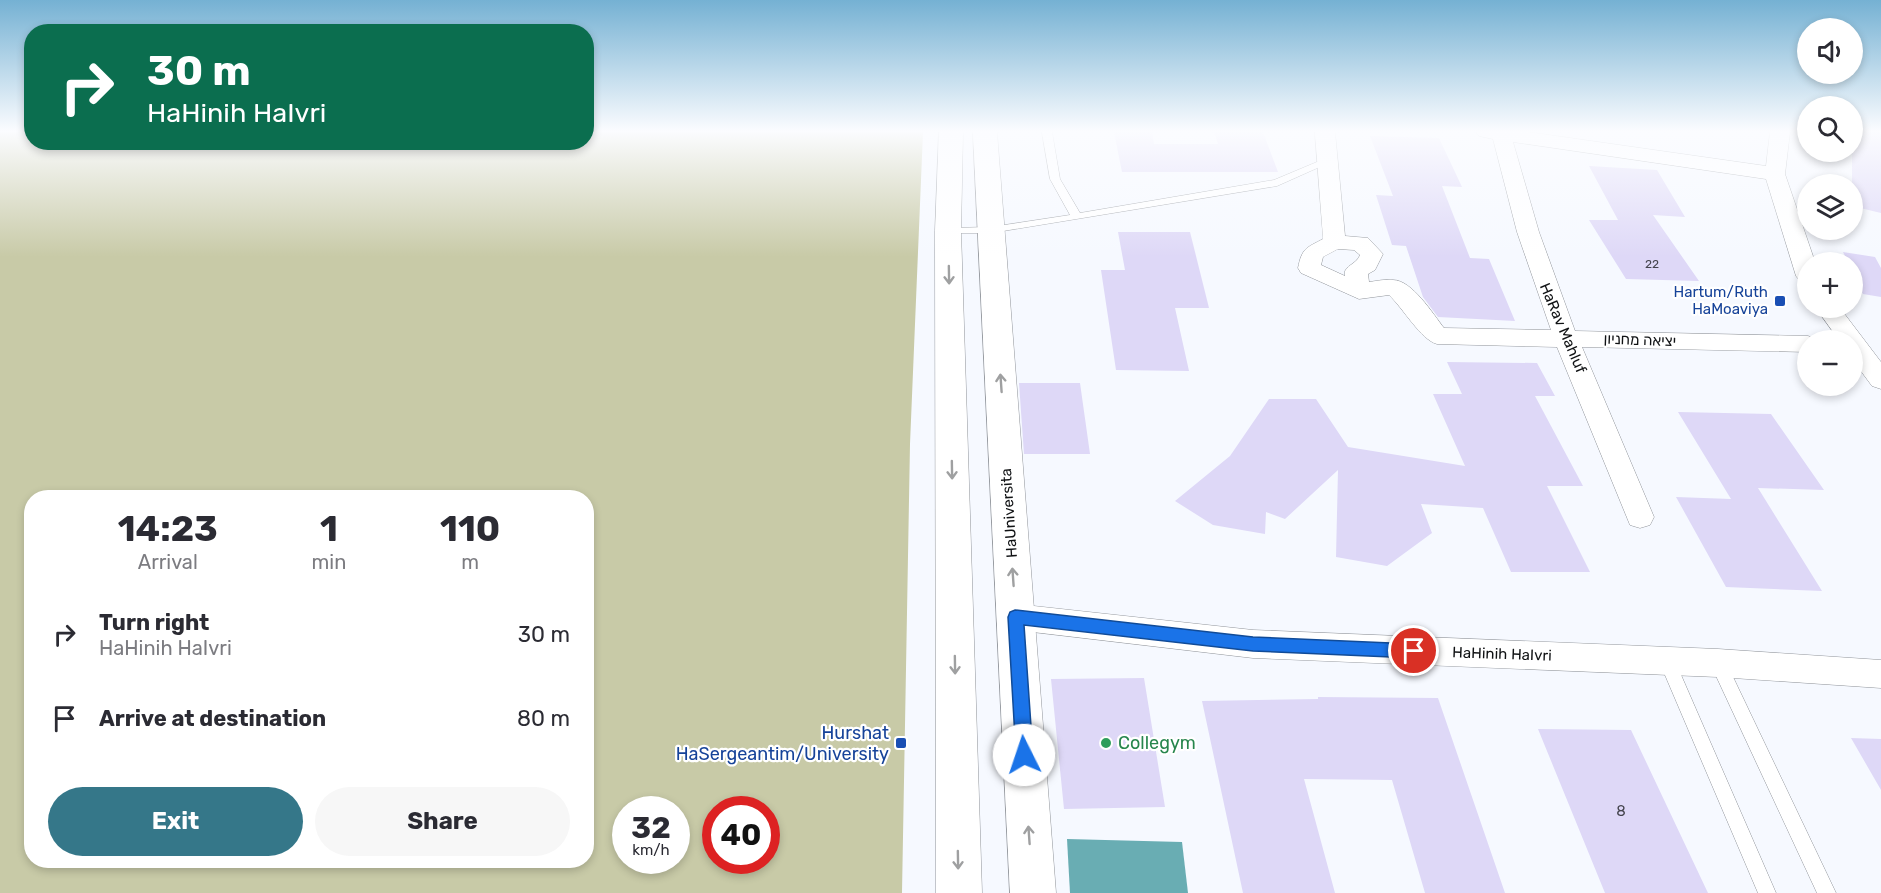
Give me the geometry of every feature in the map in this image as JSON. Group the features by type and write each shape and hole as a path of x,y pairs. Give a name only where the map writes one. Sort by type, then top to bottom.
{"street":[{"path":"950,174 948,231 959,893"},
{"name":"HaUniversita","path":"988,174 1033,893"},
{"path":"1329,174 1334,242"},
{"name":"HaRav Mahluf","path":"1508,174 1543,282 1640,517"},
{"path":"1775,174 1800,252"},
{"path":"1334,242 1360,243 1372,254 1367,265 1356,272 1359,291 1309,268 1312,254 1334,242"},
{"name":"יציאה מחניון","path":"1359,291 1394,287 1410,301 1437,336 1797,344"},
{"path":"1863,344 1881,346"},
{"path":"1863,357 1881,381"},
{"name":"HaHinih HaIvri","path":"1015,617 1253,644 1718,663 1881,674"}],"lane":[{"path":"1054,174 1077,217"},
{"path":"948,231 991,230 1077,217 1277,183 1299,174"},
{"path":"1667,661 1767,893"},
{"path":"1718,663 1827,893"}],"green space":[{"path":"0,174 921,174 910,444 902,893 0,893"}],"water":[{"path":"1067,839 1182,842 1188,893 1070,893"}],"building":[{"path":"1384,174 1456,174 1462,187 1442,186 1470,258 1489,259 1515,321 1438,317 1423,297 1406,246 1392,245 1376,195 1393,196"},
{"path":"1593,174 1659,174 1685,217 1653,215 1699,281 1626,279 1589,220 1618,220"},
{"path":"1852,174 1881,174 1881,213 1863,209 1863,174"},
{"path":"1118,232 1190,232 1209,308 1175,308 1189,371 1116,370 1101,270 1125,270"},
{"path":"1863,255 1875,257 1881,268 1881,297 1863,294"},
{"path":"1447,362 1537,363 1555,396 1535,396 1583,486 1547,486 1590,572 1511,572 1483,508 1421,504 1432,533 1387,566 1336,557 1338,470 1285,519 1266,512 1265,534 1213,525 1175,501 1230,456 1269,399 1316,399 1348,447 1465,466 1433,394 1462,394"},
{"path":"1019,383 1080,383 1090,454 1024,454"},
{"path":"1678,412 1771,414 1824,490 1758,488 1822,591 1726,587 1676,497 1731,499"},
{"name":"Collegym","path":"1144,678 1165,807 1064,809 1051,679"},
{"path":"1318,697 1438,698 1505,893 1425,893 1392,780 1304,779 1335,893 1243,893 1202,701 1318,699"},
{"path":"1538,729 1631,730 1708,893 1605,893"},
{"path":"1851,738 1881,739 1881,790"}],"place":[{"name":"Hartum/Ruth HaMoaviya","path":"1780,301"},
{"name":"Hurshat HaSergeantim/University","path":"901,743"},
{"name":"Collegym","path":"1106,743"}],"route":[{"path":"1024,755 1015,617 1253,644 1414,651"}]}
